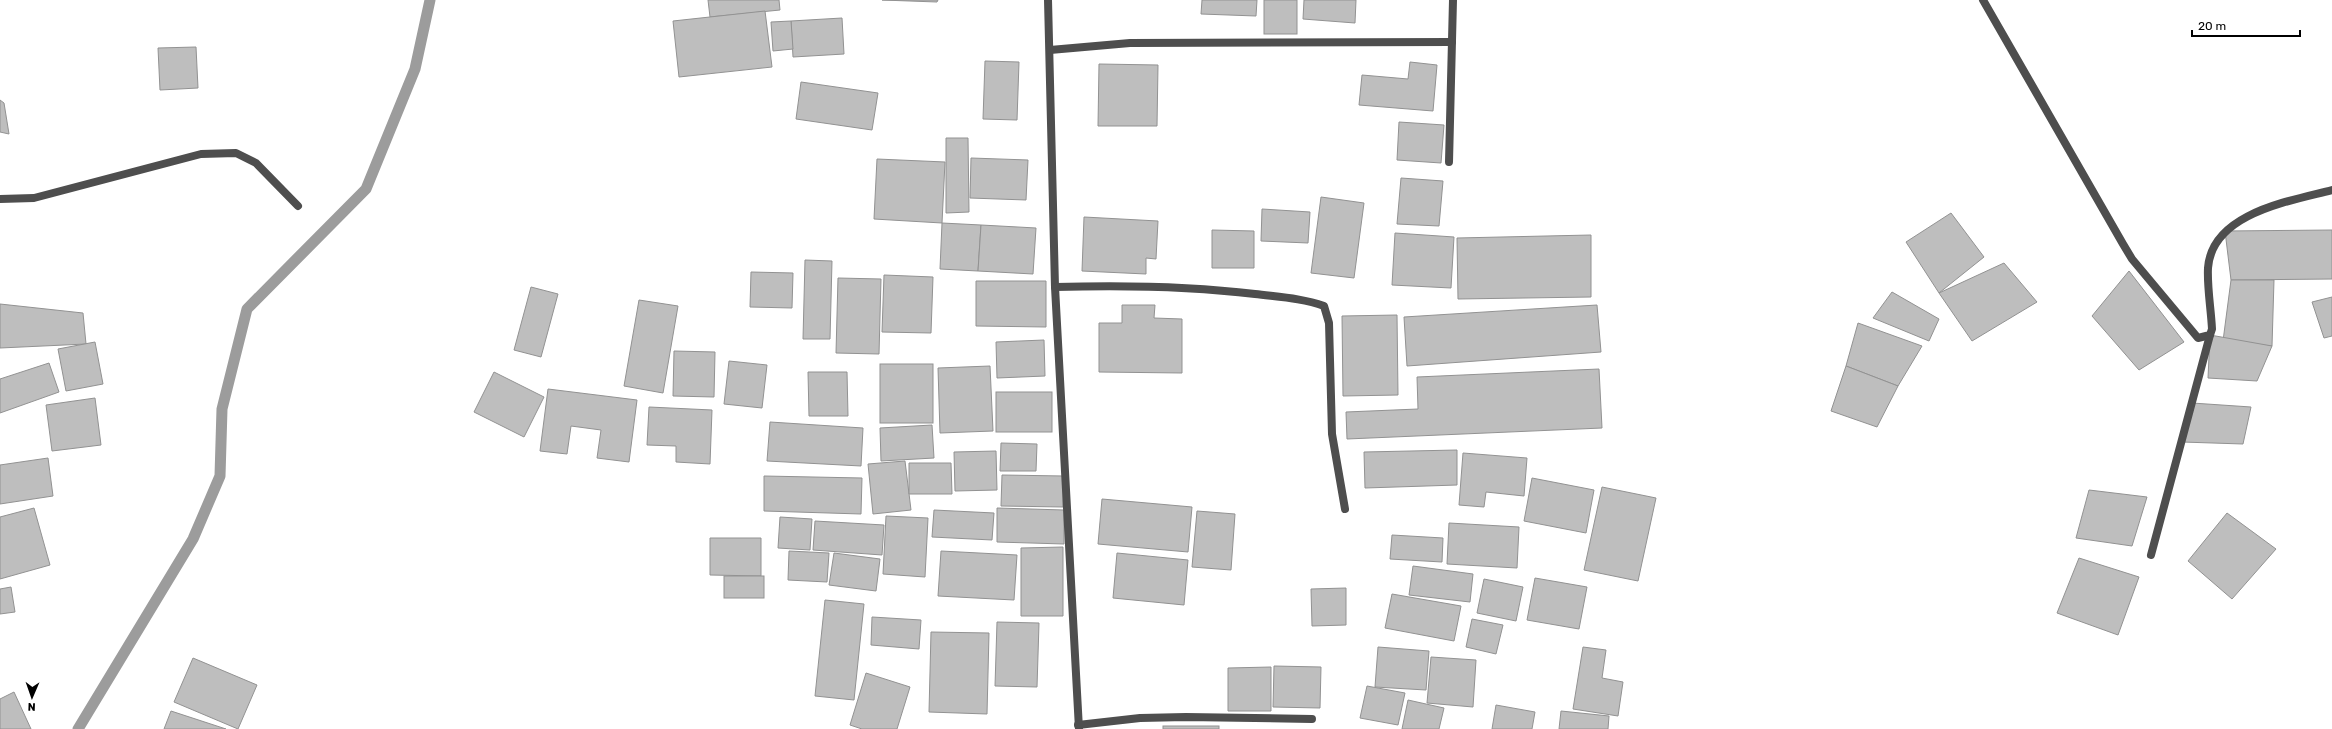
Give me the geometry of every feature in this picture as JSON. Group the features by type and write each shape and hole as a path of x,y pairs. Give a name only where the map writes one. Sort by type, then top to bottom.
{"street":[{"path":"1048,0 1055,287 1078,727 1140,718 1186,717 1312,719"},
{"path":"1449,162 1453,0"},
{"path":"1983,0 2132,259 2198,338 2210,335"},
{"path":"1050,50 1130,43 1452,42"},
{"path":"0,199 34,198 201,154 236,153 256,163 298,206"},
{"path":"2151,555 2212,329 2208,267 2214,247 2225,232 2250,214 2332,190"},
{"path":"1055,287 1136,285 1225,291 1309,301 1324,306 1329,323 1332,434 1345,509"}],"building":[{"path":"708,0 779,0 780,10 710,17"},
{"path":"882,0 938,0 937,2"},
{"path":"1202,0 1257,0 1256,16 1201,14"},
{"path":"1264,0 1297,0 1297,34 1264,34"},
{"path":"1304,0 1356,0 1355,23 1303,19"},
{"path":"765,11 772,67 679,77 673,21"},
{"path":"842,18 844,54 793,57 791,21"},
{"path":"791,21 793,49 773,51 771,22"},
{"path":"196,47 198,88 160,90 158,48"},
{"path":"985,61 1019,62 1017,120 983,119"},
{"path":"1410,62 1437,65 1433,111 1359,105 1362,75 1408,79"},
{"path":"1099,64 1158,65 1157,126 1098,126"},
{"path":"801,82 878,93 872,130 796,119"},
{"path":"0,100 4,103 9,134 0,132"},
{"path":"1399,122 1444,125 1441,163 1397,160"},
{"path":"946,138 968,138 969,212 946,213"},
{"path":"971,158 1028,160 1026,200 970,198"},
{"path":"877,159 945,162 942,223 874,219"},
{"path":"1401,178 1443,181 1439,226 1397,224"},
{"path":"1321,197 1364,203 1354,278 1311,273"},
{"path":"1262,209 1310,212 1308,243 1261,241"},
{"path":"1951,213 1984,257 1939,293 1906,242"},
{"path":"1084,217 1158,221 1156,259 1146,258 1146,274 1082,271"},
{"path":"942,223 981,225 978,271 940,269"},
{"path":"981,225 1036,228 1033,274 978,271"},
{"path":"1212,230 1254,231 1254,268 1212,268"},
{"path":"2332,230 2332,279 2231,280 2225,231"},
{"path":"1395,233 1454,237 1451,288 1392,285"},
{"path":"1591,235 1591,297 1458,299 1457,238"},
{"path":"805,260 832,261 830,339 803,339"},
{"path":"2004,263 2037,302 1972,341 1939,293"},
{"path":"2129,271 2184,342 2139,370 2092,316"},
{"path":"751,272 793,273 792,308 750,307"},
{"path":"884,275 933,277 931,333 882,332"},
{"path":"838,278 881,279 879,354 836,353"},
{"path":"2231,280 2274,280 2272,346 2223,341"},
{"path":"976,281 1046,281 1046,327 976,326"},
{"path":"531,287 558,294 541,357 514,350"},
{"path":"1892,292 1939,319 1929,341 1873,318"},
{"path":"2332,297 2332,336 2324,338 2312,302"},
{"path":"639,300 678,306 663,393 624,386"},
{"path":"0,304 83,313 86,344 0,348"},
{"path":"1122,305 1155,305 1154,318 1182,319 1182,373 1099,372 1099,323 1122,323"},
{"path":"1597,305 1601,352 1407,366 1404,317"},
{"path":"1397,315 1398,395 1343,396 1342,316"},
{"path":"1858,323 1922,346 1898,386 1846,366"},
{"path":"2210,335 2272,346 2257,381 2208,378"},
{"path":"1044,340 1045,376 997,378 996,342"},
{"path":"95,342 103,384 66,391 58,349"},
{"path":"674,351 715,352 714,397 673,396"},
{"path":"729,361 767,365 762,408 724,404"},
{"path":"49,363 59,392 0,413 0,379"},
{"path":"880,364 933,364 933,423 880,423"},
{"path":"990,366 993,431 940,433 938,368"},
{"path":"1846,366 1898,386 1877,427 1831,411"},
{"path":"1599,369 1602,428 1347,439 1346,412 1418,409 1417,377"},
{"path":"494,372 544,397 524,437 474,412"},
{"path":"808,372 847,372 848,416 809,416"},
{"path":"548,389 637,400 629,462 597,458 601,430 571,426 567,454 540,451"},
{"path":"996,392 1052,392 1052,432 996,432"},
{"path":"95,398 101,445 52,451 46,405"},
{"path":"2192,403 2251,407 2243,444 2182,442"},
{"path":"649,407 712,410 710,464 676,462 676,446 647,445"},
{"path":"770,422 863,428 861,466 767,461"},
{"path":"932,425 934,458 881,461 880,428"},
{"path":"1001,443 1037,444 1036,471 1000,471"},
{"path":"1457,450 1457,485 1365,488 1364,452"},
{"path":"996,451 997,490 955,491 954,452"},
{"path":"1463,453 1527,458 1524,496 1486,492 1484,507 1459,505"},
{"path":"48,458 53,496 0,504 0,465"},
{"path":"905,461 911,510 873,514 868,464"},
{"path":"909,463 951,463 952,494 909,494"},
{"path":"1002,475 1064,476 1063,507 1001,506"},
{"path":"764,476 862,478 861,514 764,511"},
{"path":"1532,478 1594,490 1586,533 1524,521"},
{"path":"1602,487 1656,498 1638,581 1584,570"},
{"path":"2089,490 2147,497 2132,546 2076,538"},
{"path":"1102,499 1192,507 1188,552 1098,544"},
{"path":"34,508 50,565 0,579 0,517"},
{"path":"997,508 1064,510 1064,544 997,542"},
{"path":"934,510 994,513 992,540 932,537"},
{"path":"1197,511 1235,514 1231,570 1192,567"},
{"path":"2227,513 2276,549 2232,599 2188,561"},
{"path":"886,516 928,518 925,577 883,574"},
{"path":"780,517 812,519 810,550 778,548"},
{"path":"815,521 884,525 882,555 813,550"},
{"path":"1449,523 1519,527 1517,568 1447,564"},
{"path":"1392,535 1443,538 1442,562 1390,559"},
{"path":"710,538 761,538 761,576 710,575"},
{"path":"1063,547 1063,616 1021,616 1021,548"},
{"path":"789,551 829,553 827,582 788,580"},
{"path":"941,551 1017,555 1014,600 938,596"},
{"path":"834,553 880,559 876,591 829,585"},
{"path":"1117,553 1188,560 1184,605 1113,598"},
{"path":"2079,558 2139,577 2118,635 2057,613"},
{"path":"1413,566 1473,574 1470,602 1409,595"},
{"path":"724,576 764,576 764,598 724,598"},
{"path":"1535,578 1587,587 1579,629 1527,620"},
{"path":"1484,579 1523,587 1516,621 1477,613"},
{"path":"11,587 15,612 0,614 0,589"},
{"path":"1346,588 1346,625 1312,626 1311,589"},
{"path":"1392,594 1461,606 1454,641 1385,628"},
{"path":"825,600 864,604 854,700 815,696"},
{"path":"872,617 921,620 919,649 871,645"},
{"path":"1472,619 1503,625 1496,654 1466,647"},
{"path":"997,622 1039,623 1037,687 995,686"},
{"path":"931,632 989,633 987,714 929,712"},
{"path":"1378,647 1429,651 1426,690 1375,687"},
{"path":"1583,647 1606,650 1602,678 1623,682 1618,716 1573,709"},
{"path":"1431,657 1476,660 1473,707 1427,703"},
{"path":"193,658 257,685 238,729 174,702"},
{"path":"1274,666 1321,667 1320,708 1273,707"},
{"path":"1271,667 1271,711 1228,711 1228,668"},
{"path":"866,673 910,687 897,729 862,729 850,725"},
{"path":"1367,686 1405,693 1398,725 1360,718"},
{"path":"14,692 31,729 0,729 0,699"},
{"path":"1408,700 1444,708 1439,729 1402,729"},
{"path":"1496,705 1535,712 1532,729 1492,729"},
{"path":"171,711 226,729 164,729"},
{"path":"1561,711 1609,716 1608,729 1559,729"},
{"path":"1163,726 1219,726 1219,729 1163,729"}],"waterway":[{"path":"78,729 193,539 220,476 222,409 247,309 366,189 415,69 430,0"}]}
